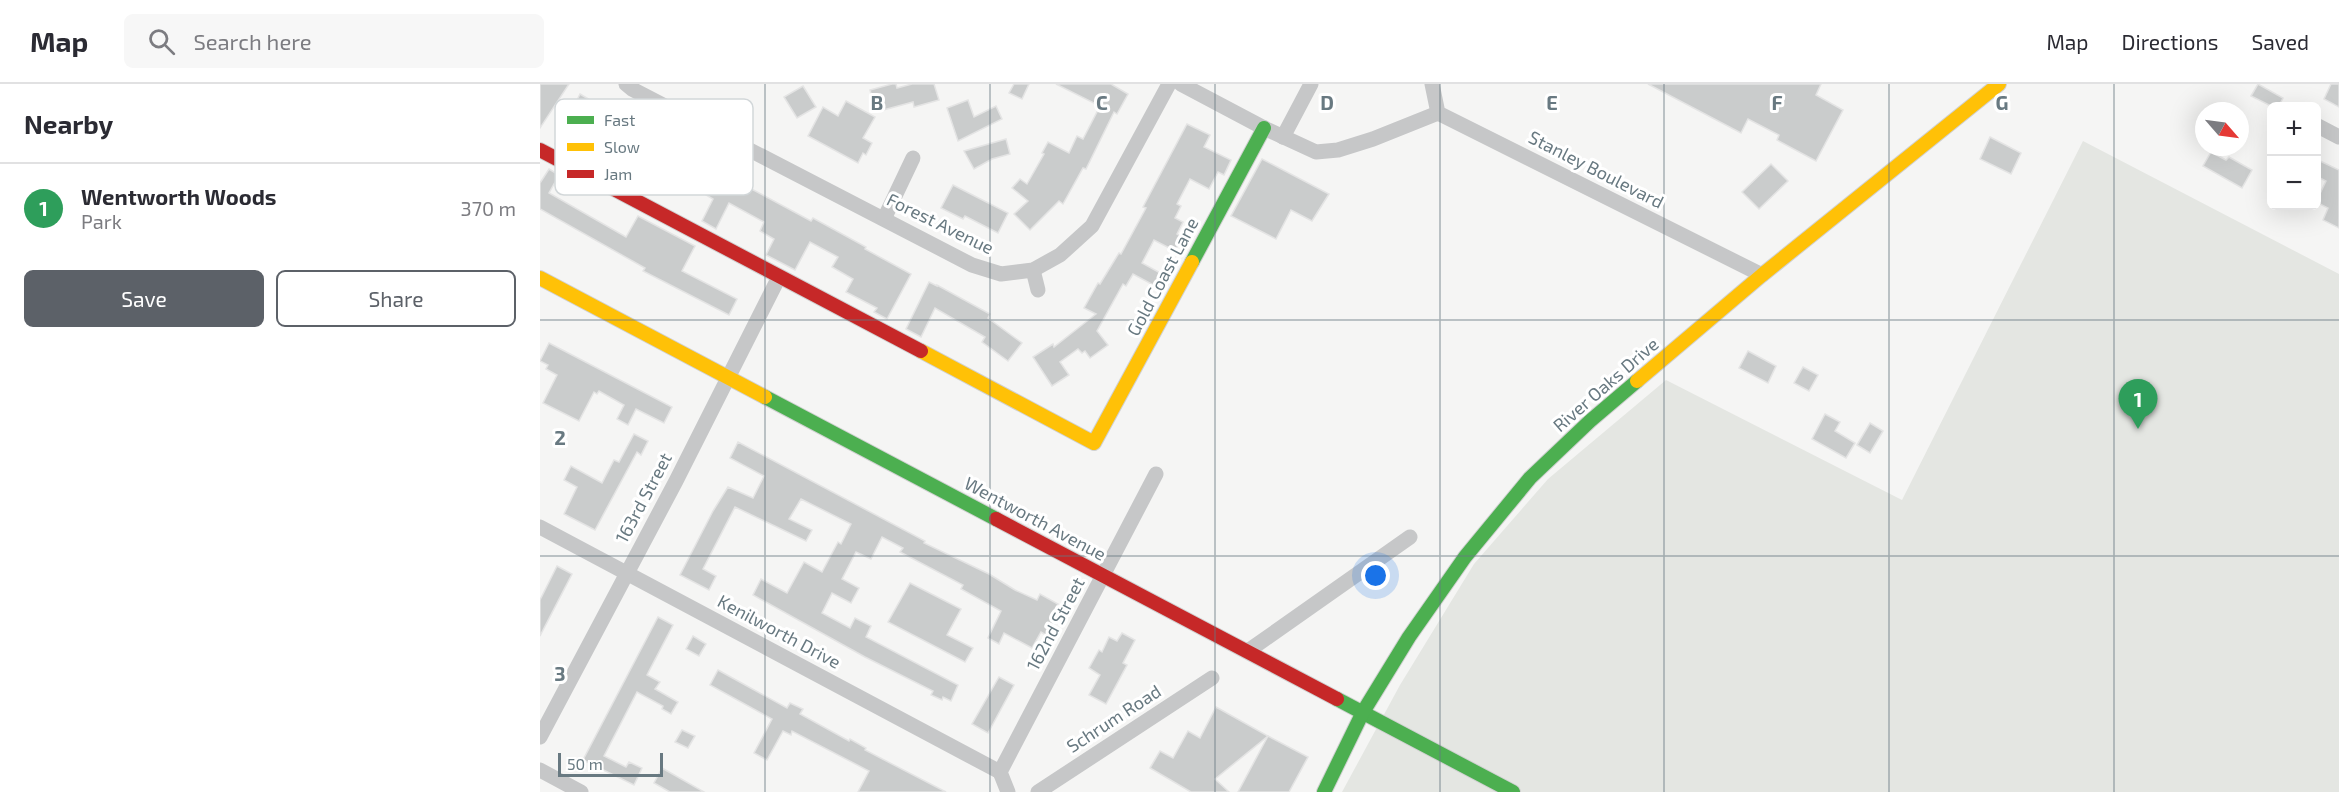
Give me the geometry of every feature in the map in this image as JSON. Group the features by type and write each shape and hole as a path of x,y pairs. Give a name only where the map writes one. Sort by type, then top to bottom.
{"street":[{"name":"Forest Avenue","path":"626,84 655,99"},
{"name":"Forest Avenue","path":"753,150 972,265 1001,274 1033,270 1060,255 1092,226 1169,84"},
{"path":"1181,84 1264,128 1316,152 1338,150 1373,139 1438,113 1432,84"},
{"path":"1282,137 1311,84"},
{"name":"River Oaks Drive","path":"1324,792 1363,712 1409,637 1465,557 1530,478 1590,421 1991,86"},
{"name":"Stanley Boulevard","path":"1438,113 1762,275"},
{"name":"Gold Coast Lane","path":"779,277 1094,443 1264,128"},
{"path":"2321,128 2339,137"},
{"path":"540,150 555,158"},
{"path":"884,219 913,158"},
{"path":"625,195 779,277"},
{"path":"1033,270 1038,290"},
{"name":"163rd Street","path":"540,737 729,378 779,277"},
{"name":"Wentworth Avenue","path":"540,278 1514,792"},
{"name":"162nd Street","path":"1000,772 1156,474"},
{"name":"Kenilworth Drive","path":"540,527 1000,772"},
{"path":"1248,651 1410,537"},
{"name":"Schrum Road","path":"1038,792 1212,678"},
{"path":"540,770 581,792"},
{"path":"1000,772 1008,792"}],"shaded area":[{"path":"2083,141 2339,274 2339,792 1342,792 1400,685 1474,564 1548,479 1666,380 1902,500"}],"building":[{"path":"540,84 569,84 559,99 555,99 555,105 540,128"},
{"path":"896,84 897,88 912,84 934,84 939,100 914,107 913,102 876,112 870,90"},
{"path":"1014,84 1029,84 1022,99 1009,93"},
{"path":"1056,84 1111,84 1128,94 1117,114 1114,112 1086,169 1083,168 1063,204 1059,201 1030,230 1014,214 1028,201 1012,188 1020,179 1027,184 1048,142 1069,153 1077,136 1083,139 1100,106"},
{"path":"1648,84 1821,84 1816,95 1843,110 1816,161 1777,140 1779,135 1748,119 1741,133"},
{"path":"2258,84 2283,98 2281,102 2267,102 2267,104 2251,96"},
{"path":"2331,84 2339,84 2339,107 2324,99"},
{"path":"803,86 816,107 797,118 784,97"},
{"path":"580,94 588,99 578,99"},
{"path":"968,100 974,117 996,106 1002,119 958,141 947,108"},
{"path":"846,101 875,117 863,138 872,143 866,155 863,153 858,163 808,136 823,107 838,116"},
{"path":"1187,124 1210,135 1204,147 1231,160 1224,175 1218,172 1209,189 1190,179 1177,204 1181,206 1175,218 1183,222 1177,234 1182,237 1175,251 1154,240 1142,263 1164,275 1157,287 1133,274 1126,286 1123,284 1097,331 1108,345 1090,358 1085,351 1082,353 1078,349 1060,362 1069,375 1052,386 1033,357 1053,344 1054,347 1096,314 1084,308 1098,283 1100,284 1119,253 1121,254"},
{"path":"1990,137 2021,153 2011,174 1980,159"},
{"path":"1006,139 1010,154 992,159 974,169 964,151"},
{"path":"2209,156 2218,156 2226,160 2229,157 2252,170 2242,188 2203,166"},
{"path":"1262,159 1329,194 1312,221 1291,210 1276,239 1231,216"},
{"path":"2321,161 2339,170 2339,228 2323,220 2328,208 2321,204 2321,192 2326,181 2321,178"},
{"path":"1771,164 1788,181 1759,209 1742,192"},
{"path":"549,169 555,173 555,182 549,193 626,237 638,216 695,246 682,271 737,299 729,315 643,271 645,268 540,209 540,183"},
{"path":"953,185 1008,213 998,233 965,216 963,219 941,208"},
{"path":"753,190 811,221 813,218 911,274 887,319 874,312 877,308 846,292 853,279 832,267 838,257 810,242 795,270 766,255 774,239 760,231 764,222 729,203 716,229 702,221 713,199 706,195 753,195"},
{"path":"929,282 990,314 988,318 1022,343 1008,361 982,342 985,337 935,308 921,337 906,329"},
{"path":"549,343 672,407 664,423 636,409 628,425 617,419 624,405 599,391 597,394 594,392 579,421 543,403 557,375 546,369 548,365 540,361"},
{"path":"1748,351 1776,366 1768,383 1739,368"},
{"path":"1803,367 1818,375 1809,391 1794,383"},
{"path":"1825,414 1840,422 1835,431 1855,443 1846,458 1812,439"},
{"path":"1870,423 1883,431 1870,453 1857,445"},
{"path":"634,434 648,441 641,455 637,452 595,530 564,514 577,487 564,480 571,466 602,483 614,460 619,462"},
{"path":"738,442 925,541 924,543 989,574 1015,590 1037,600 1040,594 1058,604 1050,618 1054,620 1046,635 1041,632 1032,648 1004,633 999,644 988,638 1001,611 961,589 963,585 900,552 903,548 882,537 871,559 856,552 842,579 859,588 851,603 832,593 822,613 850,628 855,618 871,626 866,637 958,685 951,701 931,695 933,691 865,657 753,595 761,579 787,593 804,562 822,572 838,542 841,544 851,524 801,499 789,519 812,530 806,541 735,507 703,569 716,576 709,590 680,575 728,487 753,498 764,476 730,458"},
{"path":"557,566 572,574 540,636 540,600"},
{"path":"910,583 961,609 947,635 973,648 965,662 888,622"},
{"path":"658,617 673,625 647,675 660,682 655,689 678,702 671,714 662,709 663,706 637,692 604,756 626,767 629,762 642,768 634,785 583,760"},
{"path":"1122,633 1135,640 1123,663 1127,665 1106,704 1089,695 1100,675 1089,668 1099,650 1102,652 1109,637 1117,641"},
{"path":"693,636 706,644 699,656 686,649"},
{"path":"718,670 787,708 790,703 803,709 800,714 946,792 858,792 869,771 792,731 791,735 783,731 767,760 754,753 772,719 710,685"},
{"path":"999,677 1014,685 988,733 972,724"},
{"path":"1216,707 1268,736 1215,779 1229,792 1191,792 1150,768 1160,751 1173,758 1188,731 1200,738"},
{"path":"682,730 695,736 688,748 675,742"},
{"path":"1268,736 1308,757 1289,792 1238,792"},
{"path":"662,768 704,792 670,792 654,783"}],"traffic: fast":[{"path":"1192,262 1264,128"},
{"path":"1324,792 1363,712 1409,637 1465,557 1530,478 1590,421 1637,381"},
{"path":"765,397 996,519"},
{"path":"1337,699 1513,792"}],"traffic: slow":[{"path":"1637,381 1762,275 1999,84"},
{"path":"921,351 1094,443 1192,262"},
{"path":"540,278 765,397"}],"traffic: jam":[{"path":"540,150 555,158"},
{"path":"625,195 921,351"},
{"path":"996,519 1337,699"}],"place":[{"name":"Wentworth Woods","path":"2138,429"}]}
